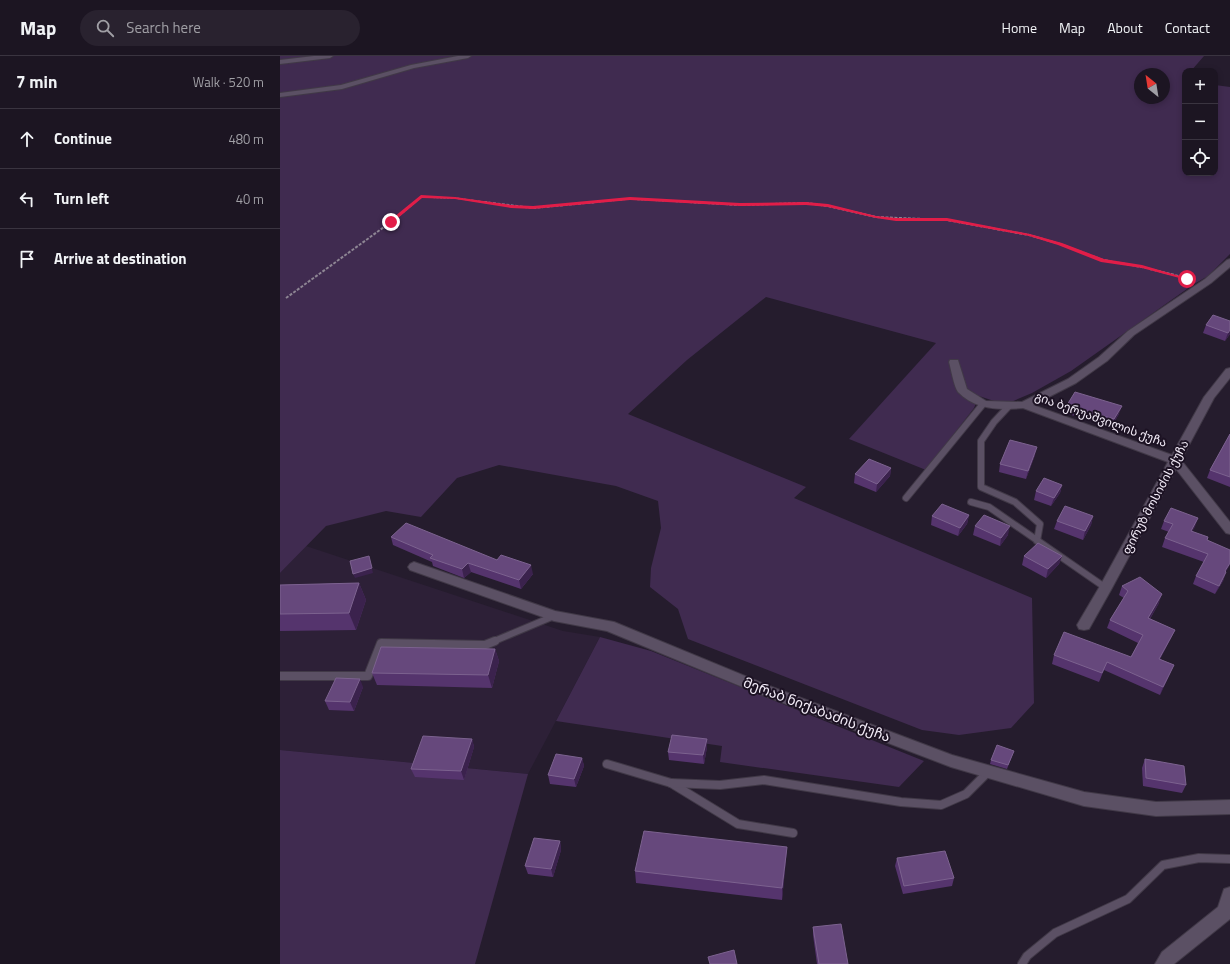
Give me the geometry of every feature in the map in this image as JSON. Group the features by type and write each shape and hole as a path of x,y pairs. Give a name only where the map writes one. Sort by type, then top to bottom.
{"street":[{"path":"280,62 330,56"},
{"path":"280,96 342,87 413,66 468,56"},
{"path":"954,362 962,390 983,404 1009,406 1024,405 1078,376 1103,359 1137,329 1208,281 1230,262"},
{"name":"ფირუზ მოსიძის ქუჩა","path":"1084,625 1106,588 1208,397 1230,371"},
{"name":"გია ბერუაშვილის ქუჩა","path":"1024,405 1175,460 1230,530"},
{"name":"მერაბ ნიქაბაძის ქუჩა","path":"414,567 554,616 609,626 774,694 951,761 1084,799 1156,809 1230,807"},
{"path":"1164,964 1168,958 1225,912 1230,895"}],"lane":[{"path":"906,498 983,404"},
{"path":"1009,406 994,422 980,441 981,487 1015,502 1040,524 1037,541"},
{"path":"971,502 989,507 1106,588"},
{"path":"280,676 368,676 382,643 484,645 554,616"},
{"path":"607,764 671,783 720,785 764,780 901,802 941,805 966,794 989,771"},
{"path":"671,783 738,824 793,833"},
{"path":"1022,964 1028,956 1054,933 1128,898 1163,865 1199,858 1230,859"}],"path":[{"path":"286,298 391,222 421,197 455,198 533,208 630,199 740,204 806,204 828,206 876,217 947,220 1030,235 1060,244 1102,260 1142,267 1187,279 1208,281"}],"shaded area":[{"path":"280,56 1204,56 1194,68 1182,68 1182,176 1218,176 1218,85 1230,87 1230,254 1208,276 1194,284 1071,371 1032,393 1011,402 994,401 979,396 974,408 926,470 849,439 936,343 766,297 687,360 628,414 806,487 794,498 1032,598 1034,703 1011,728 959,735 922,730 688,639 678,609 650,587 651,568 661,528 658,501 616,486 499,465 457,478 421,517 386,511 326,526 280,573"},
{"path":"306,546 563,631 600,637 528,774 280,750 280,573"},
{"path":"600,637 651,651 924,761 899,787 720,762 722,746 556,721"},
{"path":"280,750 528,774 475,964 280,964"}],"building":[{"path":"1213,315 1230,321 1230,330 1228,333 1206,325"},
{"path":"1075,392 1122,406 1114,419 1067,405"},
{"path":"1230,434 1230,477 1210,470"},
{"path":"1010,440 1037,447 1028,471 1000,464"},
{"path":"869,459 891,468 877,484 855,474"},
{"path":"1044,478 1062,485 1054,498 1036,491"},
{"path":"942,504 969,515 960,528 932,516"},
{"path":"1065,506 1093,516 1085,531 1057,521"},
{"path":"1171,508 1198,518 1191,531 1208,537 1207,540 1230,550 1230,563 1219,586 1196,576 1208,554 1165,538 1173,524 1164,521"},
{"path":"984,515 1010,526 1001,538 975,526"},
{"path":"406,523 497,560 501,555 531,565 519,580 468,563 462,569 430,558 433,555 391,537"},
{"path":"1038,543 1062,556 1048,569 1024,556"},
{"path":"369,556 372,568 353,574 350,561"},
{"path":"1140,577 1162,594 1148,618 1175,630 1159,659 1174,665 1163,687 1107,662 1102,673 1054,655 1064,632 1131,657 1143,635 1110,620 1128,591 1122,586"},
{"path":"359,583 349,613 280,614 280,585"},
{"path":"381,647 495,649 488,675 372,673"},
{"path":"336,678 360,679 350,702 325,701"},
{"path":"672,735 707,739 703,755 668,752"},
{"path":"423,736 472,739 461,771 411,769"},
{"path":"997,745 1014,751 1008,765 991,760"},
{"path":"556,754 582,758 574,779 548,775"},
{"path":"1145,759 1184,766 1186,785 1146,778"},
{"path":"644,831 787,847 782,888 635,871"},
{"path":"534,838 560,841 551,869 525,866"},
{"path":"945,851 954,878 904,886 897,858"},
{"path":"841,924 848,964 819,964 813,927"},
{"path":"734,950 737,964 710,964 708,957"}],"route":[{"path":"391,222 421,197 455,198 533,208 630,199 770,205 806,204 828,206 876,217 947,220 1030,235 1060,244 1102,260 1142,267 1187,279"}]}
